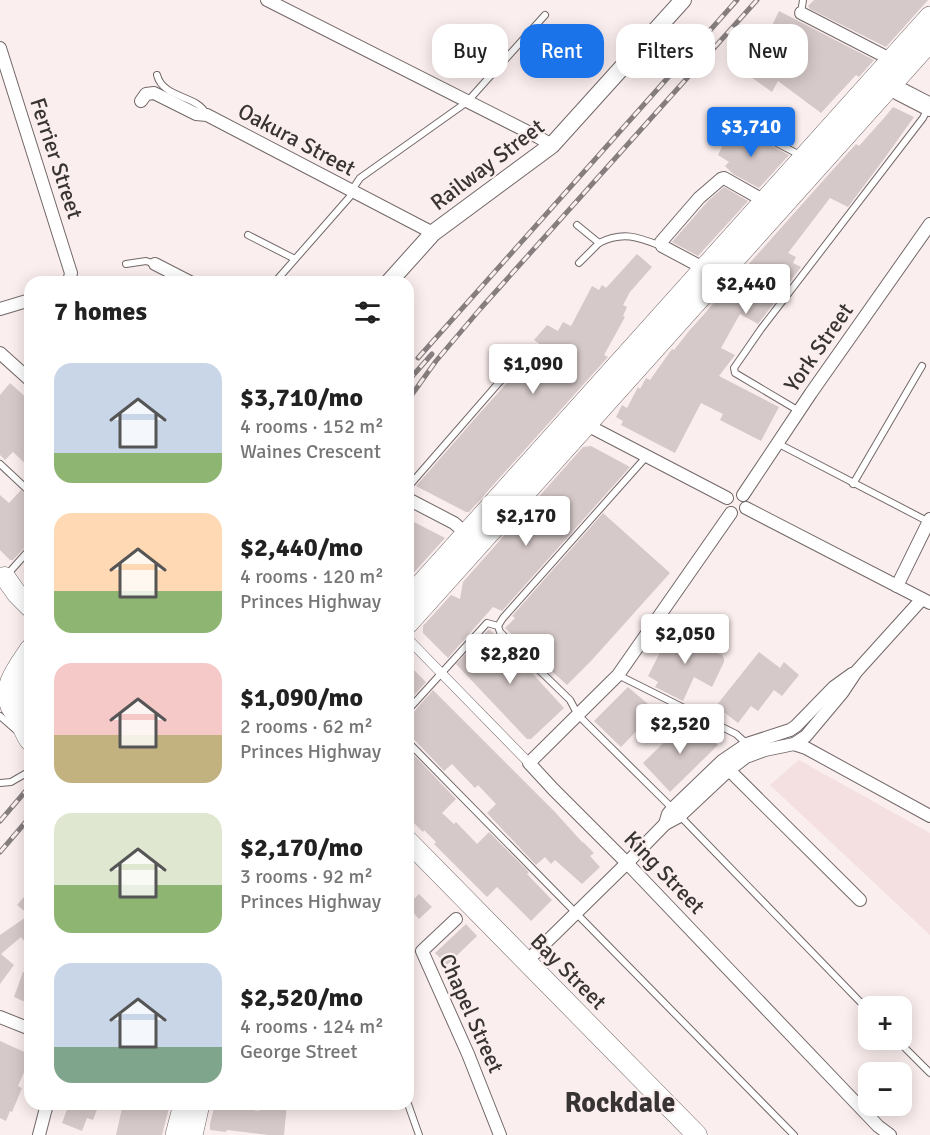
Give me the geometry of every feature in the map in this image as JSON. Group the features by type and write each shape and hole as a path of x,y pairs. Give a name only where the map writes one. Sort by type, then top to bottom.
{"highway":[{"path":"414,614 472,539 772,205 887,73 930,17"},
{"path":"772,205 805,158 887,73 930,41"},
{"path":"414,593 472,539"},
{"path":"176,1135 182,1110"},
{"path":"192,1135 198,1110"}],"main road":[{"path":"887,73 930,107"},
{"path":"3,574 24,589"},
{"path":"3,574 24,602"},
{"path":"9,718 11,678 24,658"},
{"path":"9,718 23,711 24,692"},
{"path":"9,718 24,732"},
{"name":"Bay Street","path":"414,847 697,1135"}],"street":[{"path":"267,0 552,146"},
{"name":"Railway Street","path":"394,276 433,233 552,146 683,0"},
{"path":"801,13 887,73"},
{"name":"Ferrier Street","path":"0,48 70,276"},
{"name":"Oakura Street","path":"141,101 147,94 152,93 196,114 207,116 433,233"},
{"path":"712,272 662,246 661,243 699,198 724,178 772,205"},
{"name":"York Street","path":"743,495 930,224"},
{"path":"154,264 178,276"},
{"path":"0,309 24,302"},
{"path":"0,353 24,375"},
{"path":"580,419 727,498"},
{"path":"740,493 747,501 746,508 741,514 730,513 725,505 727,498 732,494 740,493"},
{"path":"414,502 454,523 472,539"},
{"path":"676,812 746,757 794,744 806,736 842,693 856,672 926,601 746,508"},
{"path":"529,763 618,675 730,513"},
{"path":"897,586 930,521"},
{"name":"King Street","path":"414,645 627,863 878,1126 890,1135"},
{"path":"526,962 627,863 722,762 747,744 790,730 834,687 856,672"},
{"path":"794,744 806,748 930,816"},
{"path":"729,770 860,900"},
{"name":"Chapel Street","path":"456,919 422,951 468,1054 500,1135"},
{"path":"0,1017 24,1027"},
{"path":"39,1135 45,1110"}],"lane":[{"path":"801,13 802,0"},
{"path":"280,276 353,191 360,178 466,102 545,15"},
{"path":"157,75 162,85 202,107 207,116"},
{"path":"799,411 735,374 734,368 761,329 930,107"},
{"path":"742,125 805,158"},
{"path":"577,225 599,243"},
{"path":"248,235 295,259"},
{"path":"579,263 599,243 616,237 633,236 662,246"},
{"path":"126,264 146,261 154,264"},
{"path":"414,479 523,356"},
{"path":"854,484 922,366"},
{"path":"777,443 930,521"},
{"path":"498,626 646,456"},
{"path":"0,464 24,486"},
{"path":"3,574 24,555"},
{"path":"414,703 486,623 498,626"},
{"path":"498,626 500,632 570,700 578,715 676,812 858,1000"},
{"path":"618,675 736,734 747,744"},
{"path":"414,748 794,1135"},
{"path":"0,783 11,782 24,774"},
{"path":"907,1050 930,1073"},
{"path":"410,1110 419,1135"}],"shaded area":[{"path":"799,760 930,833 930,935 770,785"}],"building":[{"path":"814,0 928,0 886,47 810,9 808,6"},
{"path":"779,11 804,24 773,24"},
{"path":"808,26 874,60 859,77 856,75 821,113 778,81 772,92 752,78 808,78"},
{"path":"893,107 914,117 848,207 830,198 788,253 796,257 793,263 801,267 758,324 740,314 721,348 735,355 719,376 779,407 761,441 720,420 723,414 701,403 675,453 621,425 623,421 616,417 622,405 627,408 638,387 640,389 646,378 650,380 672,349 674,350 856,144 859,146"},
{"path":"737,128 789,155 759,188 733,174 725,166 729,162 718,155 725,141"},
{"path":"724,187 748,201 698,256 672,242 708,201"},
{"path":"637,254 652,267 630,292 623,305 627,307 623,316 625,317 604,355 608,357 469,512 416,486 541,345 534,340 547,325 558,331 563,322 571,326 592,286 599,290 602,285 606,288"},
{"path":"10,383 24,396 24,462 13,452 5,460 0,455 0,395"},
{"path":"591,446 630,467 502,611 493,607 448,658 423,633 423,626 451,595 460,599 463,582 583,447"},
{"path":"21,490 24,493 24,548 13,560 10,560 0,550 0,495 9,503"},
{"path":"603,513 670,573 567,685 505,628 515,618 512,616"},
{"path":"414,522 445,538 414,572"},
{"path":"489,629 564,708 531,739 527,739 456,664"},
{"path":"671,631 683,637 685,632 712,646 710,650 724,658 712,687 694,677 683,701 655,687 658,682 648,676"},
{"path":"759,652 780,668 784,662 799,675 782,696 774,690 758,711 751,706 738,723 716,706"},
{"path":"414,670 426,682 414,695"},
{"path":"628,687 656,711 621,747 594,721"},
{"path":"433,690 594,853 590,856 600,867 582,884 555,860 551,864 545,857 536,865 487,813 496,804 478,785 475,788 452,764 444,771 414,739 414,712"},
{"path":"690,717 696,722 692,731 695,733 700,726 718,745 670,792 643,763"},
{"path":"414,755 456,799 442,813 454,824 456,822 477,844 489,832 529,872 527,874 552,900 531,921 497,887 487,897 434,844 436,842 424,830 423,832 414,823"},
{"path":"419,894 432,907 419,919 414,914 414,899"},
{"path":"24,897 24,911 17,905"},
{"path":"24,918 24,941 21,937 1,954 14,965 0,984 0,935"},
{"path":"466,924 477,936 447,965 435,953"},
{"path":"23,972 24,1001 14,997"},
{"path":"0,1041 24,1052 24,1072 18,1086 22,1088 12,1112 10,1111 6,1121 0,1118"},
{"path":"67,1110 97,1110 93,1120 87,1118 82,1131 62,1123"},
{"path":"122,1110 168,1110 162,1135 116,1135"},
{"path":"214,1110 286,1110 284,1135 210,1130"}],"railway":[{"path":"418,358 737,0"},
{"path":"414,392 436,361 481,308 757,0"},
{"path":"414,374 432,354"},
{"path":"0,821 24,793"},
{"path":"0,852 24,824"}],"district":[{"name":"Rockdale","path":"620,1102"}]}
